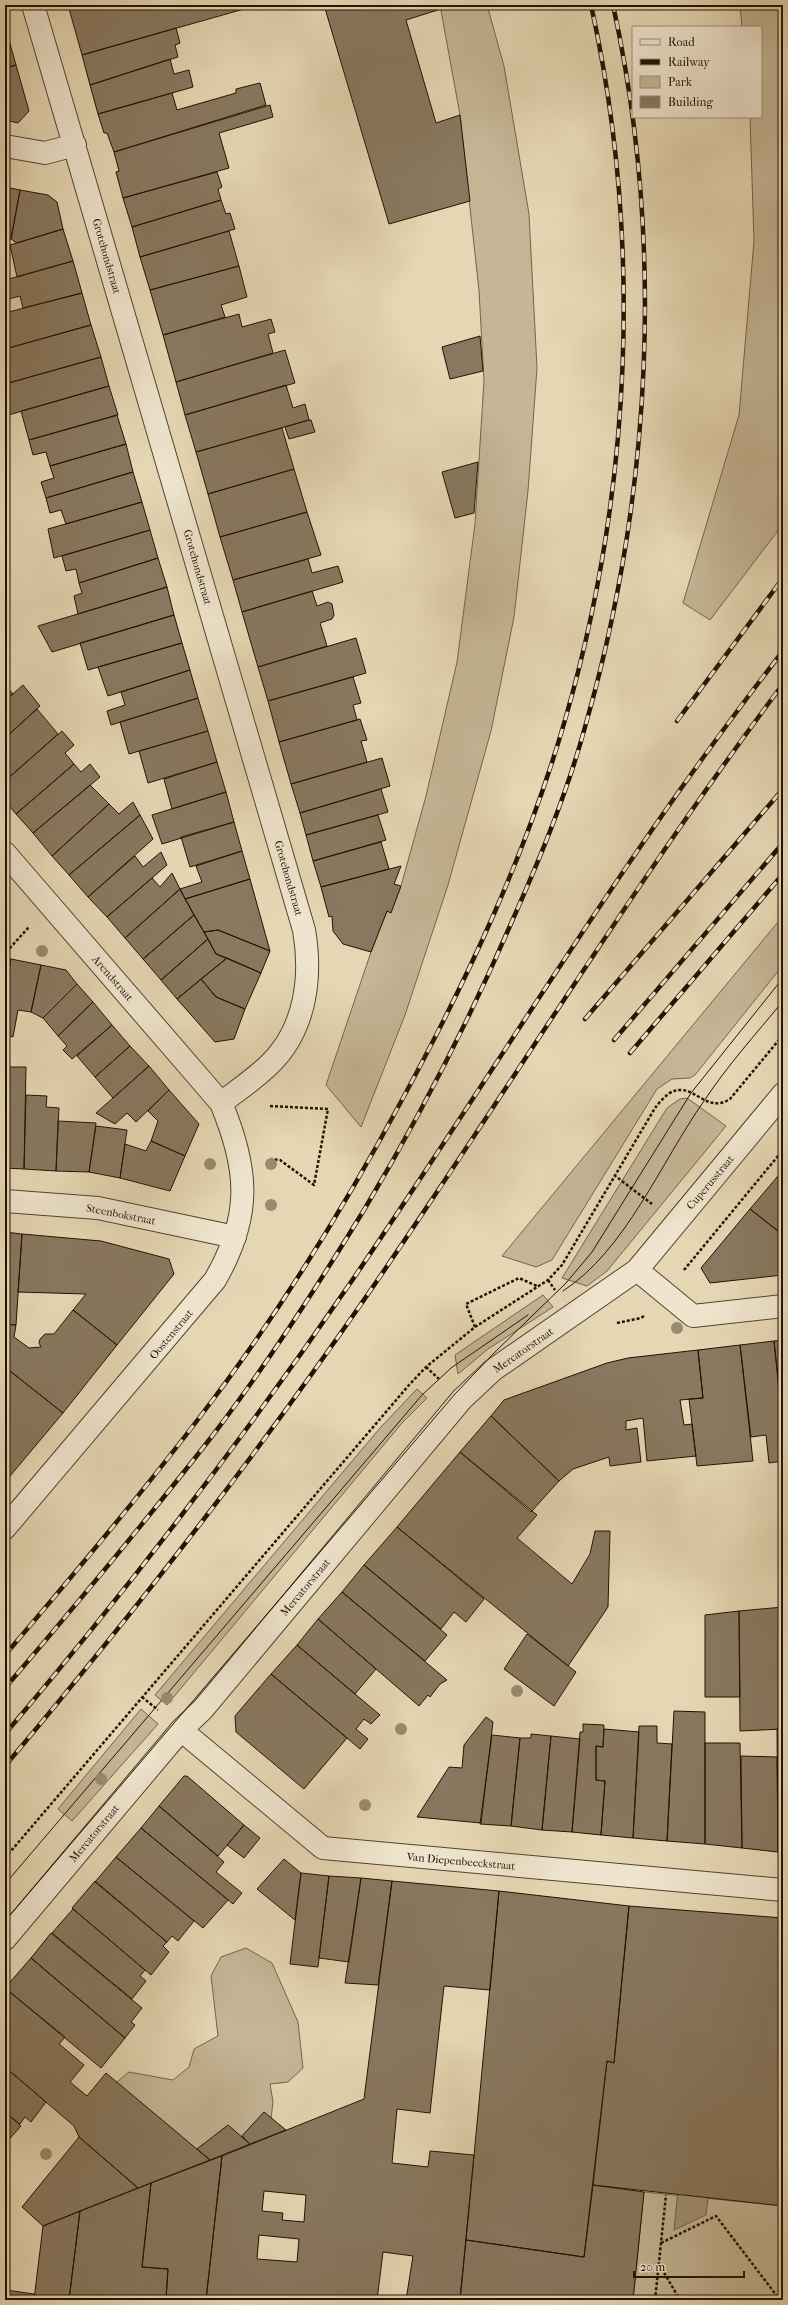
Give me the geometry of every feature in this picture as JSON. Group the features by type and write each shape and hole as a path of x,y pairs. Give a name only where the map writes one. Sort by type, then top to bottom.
{"street":[{"name":"Grotehondstraat","path":"33,5 300,914 307,946 308,984 304,1003 290,1038 272,1062 221,1103"},
{"path":"5,146 45,154 75,145"},
{"name":"Arendstraat","path":"7,859 221,1103"},
{"name":"Cuperusstraat","path":"637,1270 783,1094"},
{"name":"Oostenstraat","path":"5,1528 215,1280 228,1258 235,1237 243,1194 241,1160 233,1131 221,1103"},
{"name":"Steenbokstraat","path":"5,1201 98,1208 235,1237"},
{"path":"637,1270 693,1316 783,1306"},
{"name":"Mercatorstraat","path":"5,1939 181,1730 203,1709 472,1389 493,1370 637,1270"},
{"name":"Van Diepenbeeckstraat","path":"181,1730 323,1848 783,1890"}],"path":[{"path":"5,1858 409,1385 426,1367 475,1327 548,1280 562,1265 614,1175 656,1108 664,1098 674,1091 684,1090 716,1104 723,1103 730,1099 783,1035"},
{"path":"221,1103 328,1109 314,1185 300,1173"},
{"path":"706,1243 783,1150"},
{"path":"475,1327 466,1304 519,1278 538,1286"},
{"path":"655,2300 666,2194"},
{"path":"661,2243 716,2216 780,2300"},
{"path":"659,2264 680,2300"}],"green space":[{"path":"440,5 487,5 504,66 529,214 537,368 528,491 514,617 491,731 448,885 405,1015 361,1127 326,1085 371,952 387,911 391,912 401,886 426,796 457,662 475,524 484,380 479,291 460,115"},
{"path":"740,5 783,5 783,524 710,620 683,603 739,415 754,241 750,118 762,118 762,26 742,26"},
{"path":"783,916 783,965 695,1075 690,1078 672,1079 657,1089 552,1260 536,1267 502,1256"},
{"path":"687,1098 726,1126 607,1271 587,1286 562,1278 667,1108 680,1099"},
{"path":"543,1295 553,1307 488,1349 458,1374 455,1355"},
{"path":"417,1389 427,1398 402,1423 167,1705 155,1695 380,1428"},
{"path":"141,1709 158,1724 72,1821 58,1809"},
{"path":"246,1948 272,1963 298,2022 303,2068 288,2082 270,2084 273,2102 271,2119 230,2144 214,2138 202,2145 187,2160 112,2086 129,2072 173,2080 189,2067 194,2049 218,2036 211,1976 221,1957"},
{"path":"644,2192 783,2206 783,2300 633,2300"}],"shaded area":[{"path":"679,2180 710,2183 706,2215 674,2230"}],"building":[{"path":"68,5 258,5 82,55"},
{"path":"324,5 440,5 441,9 406,20 436,123 460,115 470,201 389,224"},
{"path":"176,28 180,43 175,45 178,57 90,85 82,55"},
{"path":"5,33 7,33 16,65 5,68"},
{"path":"170,59 174,74 189,70 193,87 98,114 90,85"},
{"path":"16,65 29,111 18,123 5,120 5,68"},
{"path":"260,83 266,105 114,152 107,133 104,133 98,114 172,93 177,110 236,93 236,89"},
{"path":"270,105 273,117 219,133 229,168 123,198 116,172 119,171 114,152"},
{"path":"217,172 222,187 218,189 221,200 132,227 123,198"},
{"path":"5,187 20,190 11,239 5,238"},
{"path":"20,190 48,195 57,202 63,229 17,243 11,239"},
{"path":"221,200 226,214 230,213 235,229 140,257 132,227"},
{"path":"63,229 73,261 17,277 10,245"},
{"path":"229,231 239,266 150,290 140,257"},
{"path":"73,261 82,293 23,308 20,296 5,300 5,280"},
{"path":"239,266 247,297 221,305 225,317 163,335 150,290"},
{"path":"82,293 91,325 5,349 5,313"},
{"path":"239,314 242,327 271,319 275,332 268,334 273,353 176,382 163,335"},
{"path":"91,325 101,357 5,384 5,349"},
{"path":"480,336 483,371 450,379 442,347"},
{"path":"285,350 295,383 185,415 176,382"},
{"path":"101,357 109,386 5,416 5,384"},
{"path":"286,385 293,408 305,404 309,420 196,452 185,415"},
{"path":"109,386 118,415 29,440 21,411"},
{"path":"117,415 126,444 50,466 46,452 33,455 29,440"},
{"path":"311,420 315,432 289,439 285,427"},
{"path":"282,428 294,469 208,494 196,452"},
{"path":"126,444 133,472 46,498 41,482 54,478 50,466"},
{"path":"478,462 474,513 455,518 442,472"},
{"path":"294,469 307,512 220,537 208,494"},
{"path":"133,472 142,502 66,524 61,510 50,513 46,498"},
{"path":"142,502 150,530 54,558 48,529"},
{"path":"307,512 321,555 233,580 220,537"},
{"path":"150,530 158,558 79,583 76,569 66,571 62,556"},
{"path":"158,558 167,587 78,614 74,596 82,593 79,583"},
{"path":"308,559 312,573 338,566 343,582 242,612 233,580"},
{"path":"167,587 174,615 52,652 38,626"},
{"path":"312,591 317,606 328,602 332,604 334,615 332,619 320,623 327,646 258,667 242,612"},
{"path":"174,615 182,643 88,670 80,643"},
{"path":"356,638 366,673 268,701 258,667"},
{"path":"182,643 190,670 108,696 98,667"},
{"path":"190,670 198,698 111,725 107,711 125,705 121,692"},
{"path":"353,677 361,703 353,705 357,720 279,742 268,701"},
{"path":"5,685 13,694 5,701"},
{"path":"23,685 40,706 5,738 5,701"},
{"path":"198,698 208,731 129,754 120,722"},
{"path":"37,709 58,734 5,781 5,738"},
{"path":"360,719 367,740 361,741 367,762 291,784 279,742"},
{"path":"62,731 74,745 65,753 74,764 16,814 5,801 5,781"},
{"path":"208,731 217,762 148,783 139,751"},
{"path":"382,758 390,786 300,813 291,784"},
{"path":"217,762 226,792 172,809 164,779"},
{"path":"74,764 81,772 90,764 100,777 33,833 16,814"},
{"path":"90,785 109,804 52,856 33,833"},
{"path":"381,789 388,812 306,835 300,813"},
{"path":"226,792 234,822 162,844 152,815"},
{"path":"133,802 140,815 69,875 52,856 109,804 119,814"},
{"path":"140,815 153,839 88,897 69,875"},
{"path":"378,815 386,840 313,861 306,835"},
{"path":"234,822 242,851 190,867 181,837"},
{"path":"381,842 389,869 321,887 313,861"},
{"path":"242,851 250,879 185,899 180,889 202,882 196,866"},
{"path":"161,852 167,865 107,917 88,897 135,856 143,867"},
{"path":"401,866 394,884 401,886 391,913 387,911 371,952 343,944 333,931 332,916 329,917 321,887"},
{"path":"172,873 180,889 125,938 107,917 152,878 160,887"},
{"path":"250,879 270,951 218,930 204,932 185,899"},
{"path":"180,889 194,915 143,959 125,938"},
{"path":"194,915 208,939 161,980 143,959"},
{"path":"218,930 270,951 261,973 216,954 204,932"},
{"path":"208,939 216,954 227,958 177,999 161,980"},
{"path":"5,958 11,959 5,987"},
{"path":"227,958 261,973 245,1009 216,997 201,979"},
{"path":"11,959 41,965 31,1012 18,1010 13,1037 5,1035 5,987"},
{"path":"41,965 66,970 77,984 43,1018 31,1012"},
{"path":"201,979 216,997 245,1009 234,1039 215,1042 177,999"},
{"path":"77,984 93,1002 58,1036 43,1018"},
{"path":"93,1002 112,1025 72,1059 63,1050 67,1046 58,1036"},
{"path":"112,1025 130,1046 95,1077 77,1056"},
{"path":"130,1046 149,1066 113,1098 95,1077"},
{"path":"149,1066 169,1090 136,1122 127,1113 115,1124 96,1113"},
{"path":"5,1067 26,1067 24,1169 5,1168"},
{"path":"169,1090 199,1124 185,1156 151,1141 158,1121 148,1111"},
{"path":"26,1095 47,1096 46,1107 59,1108 56,1171 24,1169"},
{"path":"58,1121 96,1123 89,1172 56,1171"},
{"path":"96,1126 127,1130 120,1178 89,1172"},
{"path":"151,1141 185,1156 170,1191 120,1178 125,1144 146,1151"},
{"path":"783,1170 783,1228 781,1227 778,1231 750,1209"},
{"path":"750,1209 778,1231 781,1227 783,1228 783,1275 710,1283 701,1268"},
{"path":"5,1232 22,1234 16,1325 5,1324"},
{"path":"22,1234 101,1241 169,1259 174,1274 117,1345 73,1310 86,1294 18,1292"},
{"path":"73,1310 117,1345 63,1413 5,1367 5,1324 16,1325 14,1337 29,1348 41,1347 39,1343 40,1339 45,1334 54,1334"},
{"path":"783,1340 783,1427 774,1341"},
{"path":"774,1341 783,1427 783,1461 769,1463 766,1435 751,1437 740,1345"},
{"path":"740,1345 753,1461 697,1466 689,1399 703,1398 698,1350"},
{"path":"698,1350 703,1398 680,1400 684,1425 692,1424 696,1456 647,1461 643,1418 626,1421 626,1430 637,1428 641,1462 610,1466 609,1457 573,1469 559,1481 491,1416 504,1400 607,1363 628,1358"},
{"path":"5,1367 63,1413 5,1482"},
{"path":"491,1416 559,1481 531,1512 460,1452"},
{"path":"460,1452 537,1515 517,1538 572,1584 590,1554 595,1531 610,1531 608,1607 568,1666 397,1527"},
{"path":"397,1527 484,1599 466,1622 454,1612 441,1629 364,1565"},
{"path":"364,1565 447,1635 425,1661 342,1592"},
{"path":"342,1592 447,1680 440,1684 430,1697 428,1695 419,1706 318,1619"},
{"path":"783,1607 783,1729 740,1731 739,1611"},
{"path":"739,1611 740,1697 705,1697 705,1615"},
{"path":"318,1619 376,1669 355,1694 297,1645"},
{"path":"527,1634 576,1672 554,1706 504,1669"},
{"path":"297,1645 380,1715 371,1724 364,1719 356,1729 368,1739 360,1749 271,1674"},
{"path":"271,1674 347,1738 304,1789 236,1732 235,1716"},
{"path":"674,1711 705,1712 705,1844 667,1841"},
{"path":"486,1717 493,1722 481,1823 417,1817 449,1767 462,1768 464,1745"},
{"path":"583,1724 604,1725 603,1747 596,1746 596,1780 605,1781 601,1835 572,1832 580,1732 583,1732"},
{"path":"639,1726 657,1726 657,1743 672,1744 667,1841 633,1838"},
{"path":"604,1729 639,1732 633,1838 601,1835 605,1781 596,1780 596,1746 603,1747"},
{"path":"777,1729 783,1729 783,1852 778,1852"},
{"path":"531,1734 551,1736 542,1830 511,1826 520,1738 531,1738"},
{"path":"492,1735 520,1738 511,1826 480,1824"},
{"path":"551,1736 580,1739 572,1832 542,1830"},
{"path":"705,1743 740,1743 742,1848 705,1844"},
{"path":"741,1756 777,1757 778,1852 742,1848"},
{"path":"184,1776 187,1776 244,1825 218,1856 159,1806"},
{"path":"159,1806 224,1862 216,1872 242,1893 233,1904 141,1828"},
{"path":"244,1825 260,1838 244,1858 227,1845"},
{"path":"141,1828 228,1900 203,1928 116,1857"},
{"path":"116,1857 194,1921 178,1941 172,1936 167,1942 95,1882"},
{"path":"284,1859 301,1873 295,1920 257,1889"},
{"path":"301,1873 329,1876 318,1967 290,1964"},
{"path":"329,1876 361,1878 349,1962 319,1958"},
{"path":"361,1878 392,1881 378,1985 345,1983"},
{"path":"95,1881 167,1942 163,1946 169,1952 151,1975 72,1908"},
{"path":"392,1881 499,1891 490,1990 444,1986 430,2113 397,2109 392,2163 428,2167 430,2151 474,2155 460,2300 406,2300 413,2256 383,2252 377,2300 206,2300 222,2156 364,2099","holes":["264,2191 306,2195 304,2222 282,2220 283,2213 262,2211","259,2235 299,2239 297,2262 257,2259"]},
{"path":"499,1891 629,1906 614,2063 607,2061 584,2257 466,2240"},
{"path":"629,1906 783,1918 783,2206 593,2185 607,2061 614,2063"},
{"path":"73,1909 145,1970 140,1976 146,1981 132,1999 52,1933"},
{"path":"51,1933 142,2008 131,2022 135,2025 125,2038 31,1958"},
{"path":"31,1958 125,2038 101,2068 5,1988"},
{"path":"5,1988 65,2037 59,2044 84,2065 70,2082 87,2096 106,2073 210,2160 138,2188 79,2137 74,2126 5,2067"},
{"path":"5,2067 46,2102 31,2122 25,2117 20,2124 5,2112"},
{"path":"5,2112 21,2126 5,2144"},
{"path":"264,2112 286,2130 250,2144 242,2136"},
{"path":"228,2125 250,2144 210,2160 197,2149"},
{"path":"79,2137 138,2188 43,2226 22,2207"},
{"path":"222,2156 206,2300 166,2298 168,2269 142,2267 151,2183"},
{"path":"151,2183 142,2267 168,2269 166,2300 69,2300 80,2211"},
{"path":"593,2185 644,2192 633,2300 460,2300 466,2240 584,2257"},
{"path":"80,2211 69,2300 34,2300 43,2226"},
{"path":"6,2290 34,2294 34,2300 5,2300"},
{"path":"166,2298 184,2300 166,2300"}],"tram line":[{"path":"5,1921 455,1394 495,1352 566,1283 592,1252 691,1093 783,978"},
{"path":"563,1291 585,1274 606,1253 641,1204 688,1125 713,1088 783,1001"},
{"path":"5,1884 422,1395 451,1368 528,1315"}],"railway":[{"path":"5,1655 150,1481 225,1384 280,1305 332,1223 380,1140 450,1007 494,914 533,818 565,720 587,633 605,544 616,454 623,364 623,274 618,183 608,94 591,5"},
{"path":"5,1688 110,1563 213,1435 273,1352 328,1268 385,1175 462,1030 497,956 562,800 578,752 608,639 625,549 637,459 644,368 645,276 640,185 629,95 613,5"},
{"path":"677,721 783,578"},
{"path":"5,1734 96,1624 184,1512 269,1398 351,1282 615,883 725,727 783,651"},
{"path":"5,1766 146,1593 282,1416 420,1218 675,834 728,758 783,684"},
{"path":"585,1019 783,789"},
{"path":"614,1040 783,843"},
{"path":"630,1053 783,874"}]}
